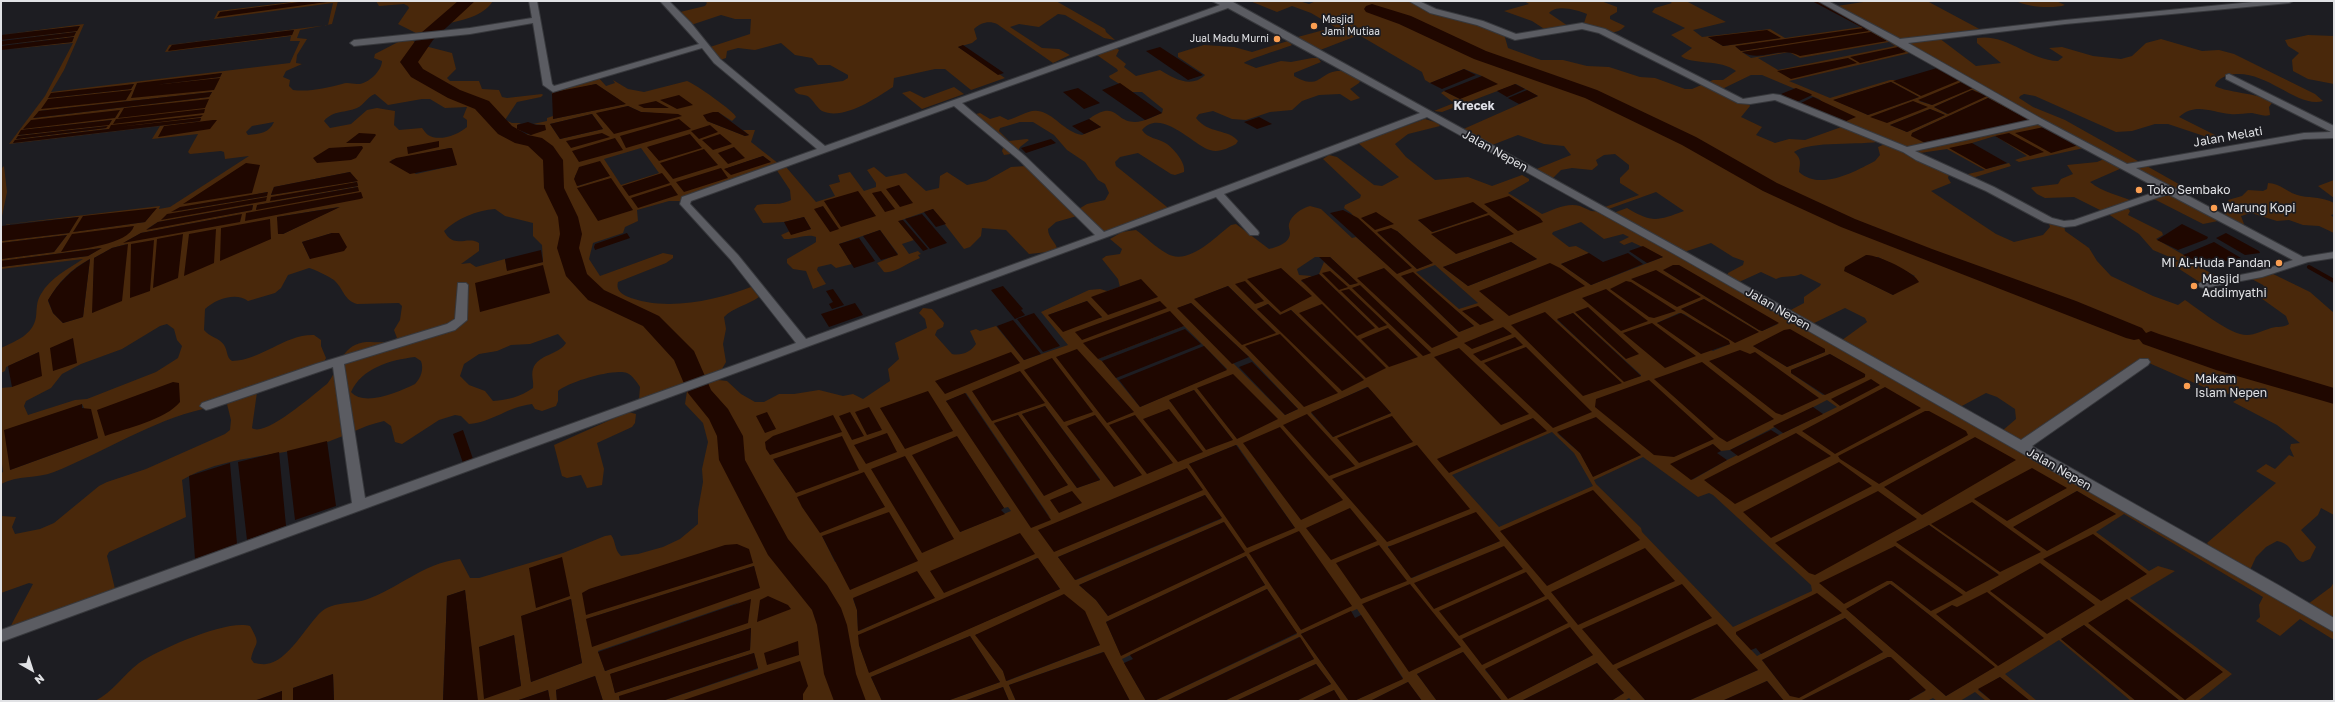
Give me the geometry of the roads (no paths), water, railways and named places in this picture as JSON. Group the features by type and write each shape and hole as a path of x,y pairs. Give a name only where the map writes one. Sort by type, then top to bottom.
{"street":[{"path":"533,1 548,86 555,89 704,45"},
{"path":"664,1 688,25 717,61 824,150"},
{"name":"Jalan Nepen","path":"1216,1 1234,3 1426,114 1680,253 2021,446 2275,590 2334,626"},
{"path":"1413,1 1433,11 1480,23 1515,37 1582,26 1602,31 1742,101 1748,102 1772,96 1777,97 1906,150 1918,158 1990,188 2048,220 2058,223 2075,223 2169,190"},
{"path":"1822,1 1899,42 2039,121 2303,261"},
{"path":"1899,42 2065,22 2289,1"},
{"path":"803,344 734,257 684,201 688,197 824,150 1234,3"},
{"path":"354,43 435,36 537,20"},
{"path":"2230,77 2334,130"},
{"path":"955,102 1022,158 1102,236"},
{"path":"1,636 358,504 1218,194 1426,114"},
{"path":"1906,150 2039,121"},
{"name":"Jalan Melati","path":"2126,167 2304,136 2334,134"},
{"path":"1218,194 1254,233"},
{"path":"2204,285 2262,274 2303,261 2334,255"},
{"path":"206,406 457,324 462,317 462,285"},
{"path":"2021,446 2144,362"},
{"path":"338,363 358,504"}],"waterway":[{"path":"467,1 427,36 414,52 409,62 417,73 454,94 482,105 497,119 505,130 522,139 535,142 546,150 553,160 554,188 568,217 571,234 568,248 577,276 596,295 651,321 685,357 700,393 719,415 730,436 732,460 778,547 817,593 826,608 832,625 840,674 850,701"},
{"path":"1815,1 1864,27"},
{"path":"1372,9 1405,20 1480,55 1591,94 1689,141 1770,187 1848,223 1924,254 2068,306 2134,333"},
{"path":"2309,267 2334,281"},
{"path":"2151,339 2225,364 2334,396"}],"place":[{"name":"Masjid Jami Mutiaa","path":"1314,26"},
{"name":"Jual Madu Murni","path":"1277,39"},
{"name":"Toko Sembako","path":"2139,190"},
{"name":"Warung Kopi","path":"2214,208"},
{"name":"MI Al-Huda Pandan","path":"2279,263"},
{"name":"Masjid Addimyathi","path":"2194,286"},
{"name":"Makam Islam Nepen","path":"2187,386"}],"district":[{"name":"Krecek","path":"1474,106"}]}
